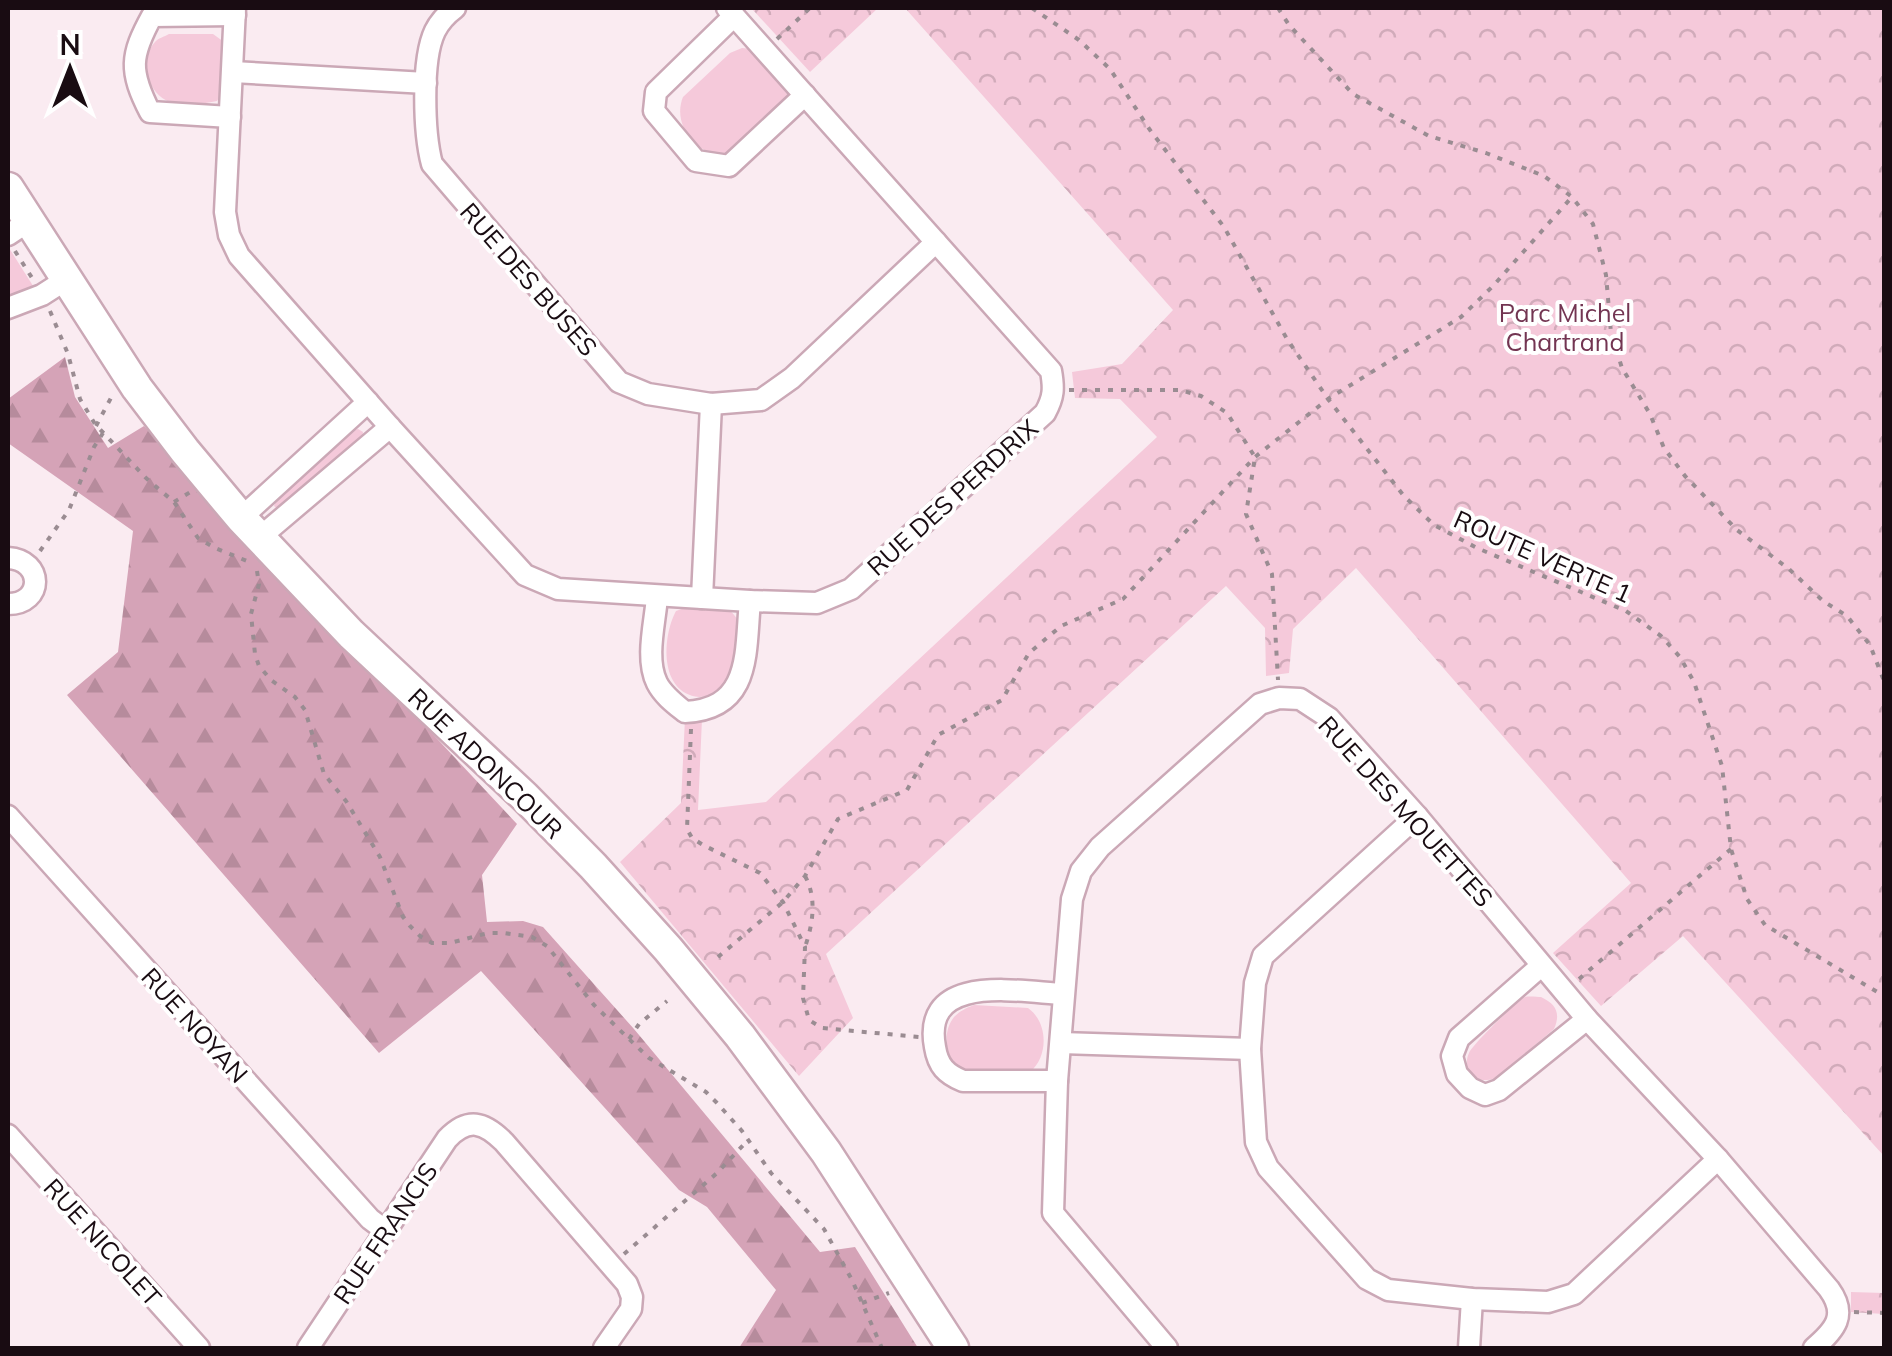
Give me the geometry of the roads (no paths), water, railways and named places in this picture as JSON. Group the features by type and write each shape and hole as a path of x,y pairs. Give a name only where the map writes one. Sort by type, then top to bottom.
{"street":[{"name":"RUE DES BUSES","path":"455,8 435,30 430,47 427,145 432,164 619,382 648,394 711,404 761,400 792,378 936,242"},
{"name":"RUE DES PERDRIX","path":"230,117 150,112 136,84 136,44 152,16 235,11 233,72 225,212 228,235 239,256 526,575 558,589 657,597 817,602 851,589 1045,413 1053,398 1051,371 936,242"},
{"path":"805,95 729,166 696,161 654,112 656,92 730,12 805,95 936,242"},
{"path":"233,72 426,83"},
{"name":"RUE ADONCOUR","path":"8,188 16,235 250,528 350,634 593,866 749,1048 826,1152 954,1348"},
{"path":"8,308 42,295 52,283"},
{"path":"250,528 368,402"},
{"path":"702,598 711,404"},
{"path":"250,528 390,427"},
{"path":"8,558 28,565 35,579 26,600 8,604"},
{"path":"657,597 652,662 656,682 685,712 717,705 733,694 744,670 750,601"},
{"name":"RUE DES MOUETTES","path":"1063,994 1072,899 1081,871 1100,847 1260,704 1278,698 1300,699 1329,718 1417,816 1540,966 1718,1159 1829,1289 1838,1311 1836,1325 1814,1348"},
{"name":"RUE NOYAN","path":"8,816 370,1220 386,1232"},
{"path":"1417,816 1263,956 1254,983 1250,1049 1256,1142 1268,1168 1367,1279 1388,1290 1548,1302 1574,1294 1718,1159"},
{"path":"1540,966 1459,1038 1452,1056 1457,1074 1470,1088 1485,1095 1499,1090 1587,1018"},
{"path":"1058,1081 964,1081 949,1075 938,1062 934,1039 938,1013 951,998 975,990 1063,994 1053,1213 1153,1344"},
{"path":"1062,1042 1250,1049"},
{"name":"RUE FRANCIS","path":"308,1348 446,1140 468,1125 490,1129 504,1142 627,1284 631,1309 604,1348"},
{"name":"RUE NICOLET","path":"8,1136 199,1348"},
{"path":"1469,1348 1472,1299"}],"park label":[{"name":"Parc Michel Chartrand","path":"1565,326"}]}
